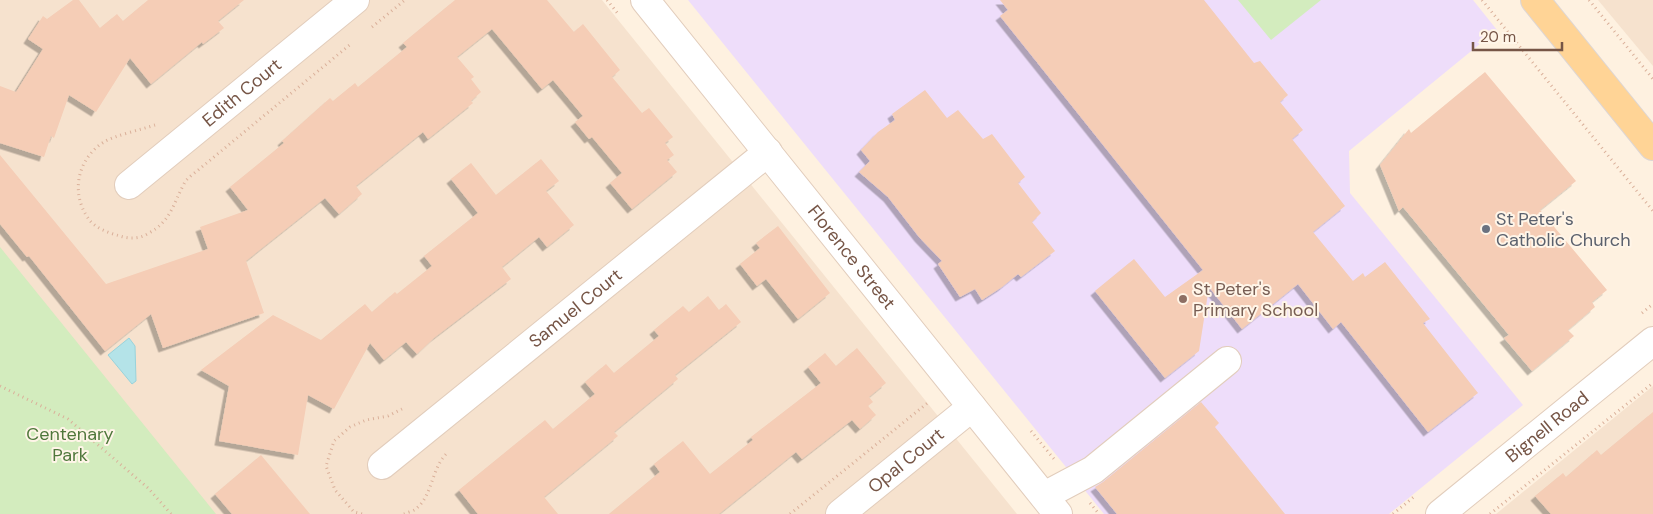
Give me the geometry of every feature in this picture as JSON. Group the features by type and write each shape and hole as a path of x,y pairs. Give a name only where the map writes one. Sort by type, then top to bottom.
{"main road":[{"path":"1535,0 1653,146"}],"street":[{"name":"Edith Court","path":"129,185 355,0"},
{"name":"Florence Street","path":"645,0 1051,505"},
{"name":"Samuel Court","path":"382,465 768,152"},
{"name":"Bignell Road","path":"1440,514 1653,341"},
{"path":"1051,505 1227,361"},
{"name":"Opal Court","path":"840,514 972,407"}],"path":[{"path":"1482,0 1653,211"},
{"path":"1589,0 1653,79"},
{"path":"1490,514 1653,382"},
{"path":"0,386 68,419 148,488 172,514"},
{"path":"790,514 930,401"},
{"path":"404,514 417,509 427,496 432,477 444,455 451,449"}],"shaded area":[{"path":"0,0 602,0 1017,514 0,514"},
{"name":"St Peter's Primary School","path":"688,0 1473,0 1497,30 1349,151 1350,193 1523,405 1389,514 1104,514"},
{"path":"1598,0 1653,0 1653,66"},
{"path":"1653,386 1653,514 1496,514"}],"green space":[{"path":"1238,0 1321,0 1271,40"},
{"name":"Centenary Park","path":"0,247 216,514 0,514"}],"water":[{"path":"129,338 135,346 136,381 132,384 108,355"}],"building":[{"path":"73,0 79,0 100,28 117,14 123,21 148,0 244,0 218,21 224,28 203,44 202,42 151,84 130,58 96,112 69,95 54,138 51,136 44,157 0,143 0,86 16,92 43,49 28,39 43,16 47,19"},
{"path":"455,0 547,0 574,32 583,24 620,70 612,77 642,113 649,108 673,137 665,143 674,155 667,160 677,172 632,209 610,183 622,173 592,137 589,139 575,122 583,116 553,80 542,89 492,29 457,57 474,77 471,79 481,92 471,101 473,103 428,139 423,132 356,186 362,194 339,214 325,198 246,261 264,313 163,348 151,314 105,351 29,256 27,257 0,224 0,155 106,284 208,249 200,227 248,210 230,187 284,143 282,141 330,98 333,101 355,83 358,87 407,47 403,43"},
{"path":"1000,0 1204,0 1254,63 1260,61 1288,95 1280,102 1303,130 1292,139 1345,206 1313,232 1353,281 1363,273 1365,277 1385,262 1430,319 1423,323 1478,393 1428,432 1341,322 1333,329 1298,284 1242,329 1209,287 1199,351 1165,378 1095,291 1134,259 1165,297 1203,270 1000,16 1008,10"},
{"path":"1485,72 1576,181 1540,210 1607,290 1592,302 1595,307 1568,330 1574,336 1532,371 1504,338 1509,335 1403,207 1399,211 1380,165 1409,129 1411,133"},
{"path":"925,90 947,118 958,110 983,139 992,134 1025,177 1018,183 1041,213 1032,222 1055,251 1021,277 1018,274 982,300 975,289 960,297 938,264 942,261 919,237 888,197 859,172 870,161 861,150 878,132 895,120 892,114"},
{"path":"541,159 559,181 546,191 574,225 547,247 539,237 502,267 511,279 434,338 417,354 406,342 384,360 370,343 334,409 308,395 298,455 219,441 229,386 201,370 273,315 321,340 365,304 372,312 395,292 397,294 432,266 424,256 478,213 451,179 471,163 496,195"},
{"path":"778,226 830,293 798,319 766,279 757,286 740,264 760,248 756,243"},
{"path":"708,296 719,310 726,304 741,322 675,375 678,379 614,432 618,436 544,497 558,514 478,514 459,490 545,420 553,429 595,394 585,382 606,364 614,373 659,336 654,330 683,306 689,312"},
{"path":"857,348 886,383 869,397 873,402 868,406 876,415 860,429 852,420 802,459 796,452 719,514 609,514 660,472 654,464 683,441 710,474 753,440 751,437 821,383 808,367 825,353 836,366"},
{"path":"1201,402 1219,423 1215,427 1285,514 1117,514 1095,487"},
{"path":"1653,412 1653,514 1551,514 1535,496 1563,473 1566,477 1597,450 1601,455"},
{"path":"261,455 310,514 232,514 215,494"}],"place":[{"name":"St Peter's Catholic Church","path":"1486,229"},
{"name":"St Peter's Primary School","path":"1183,299"}]}
